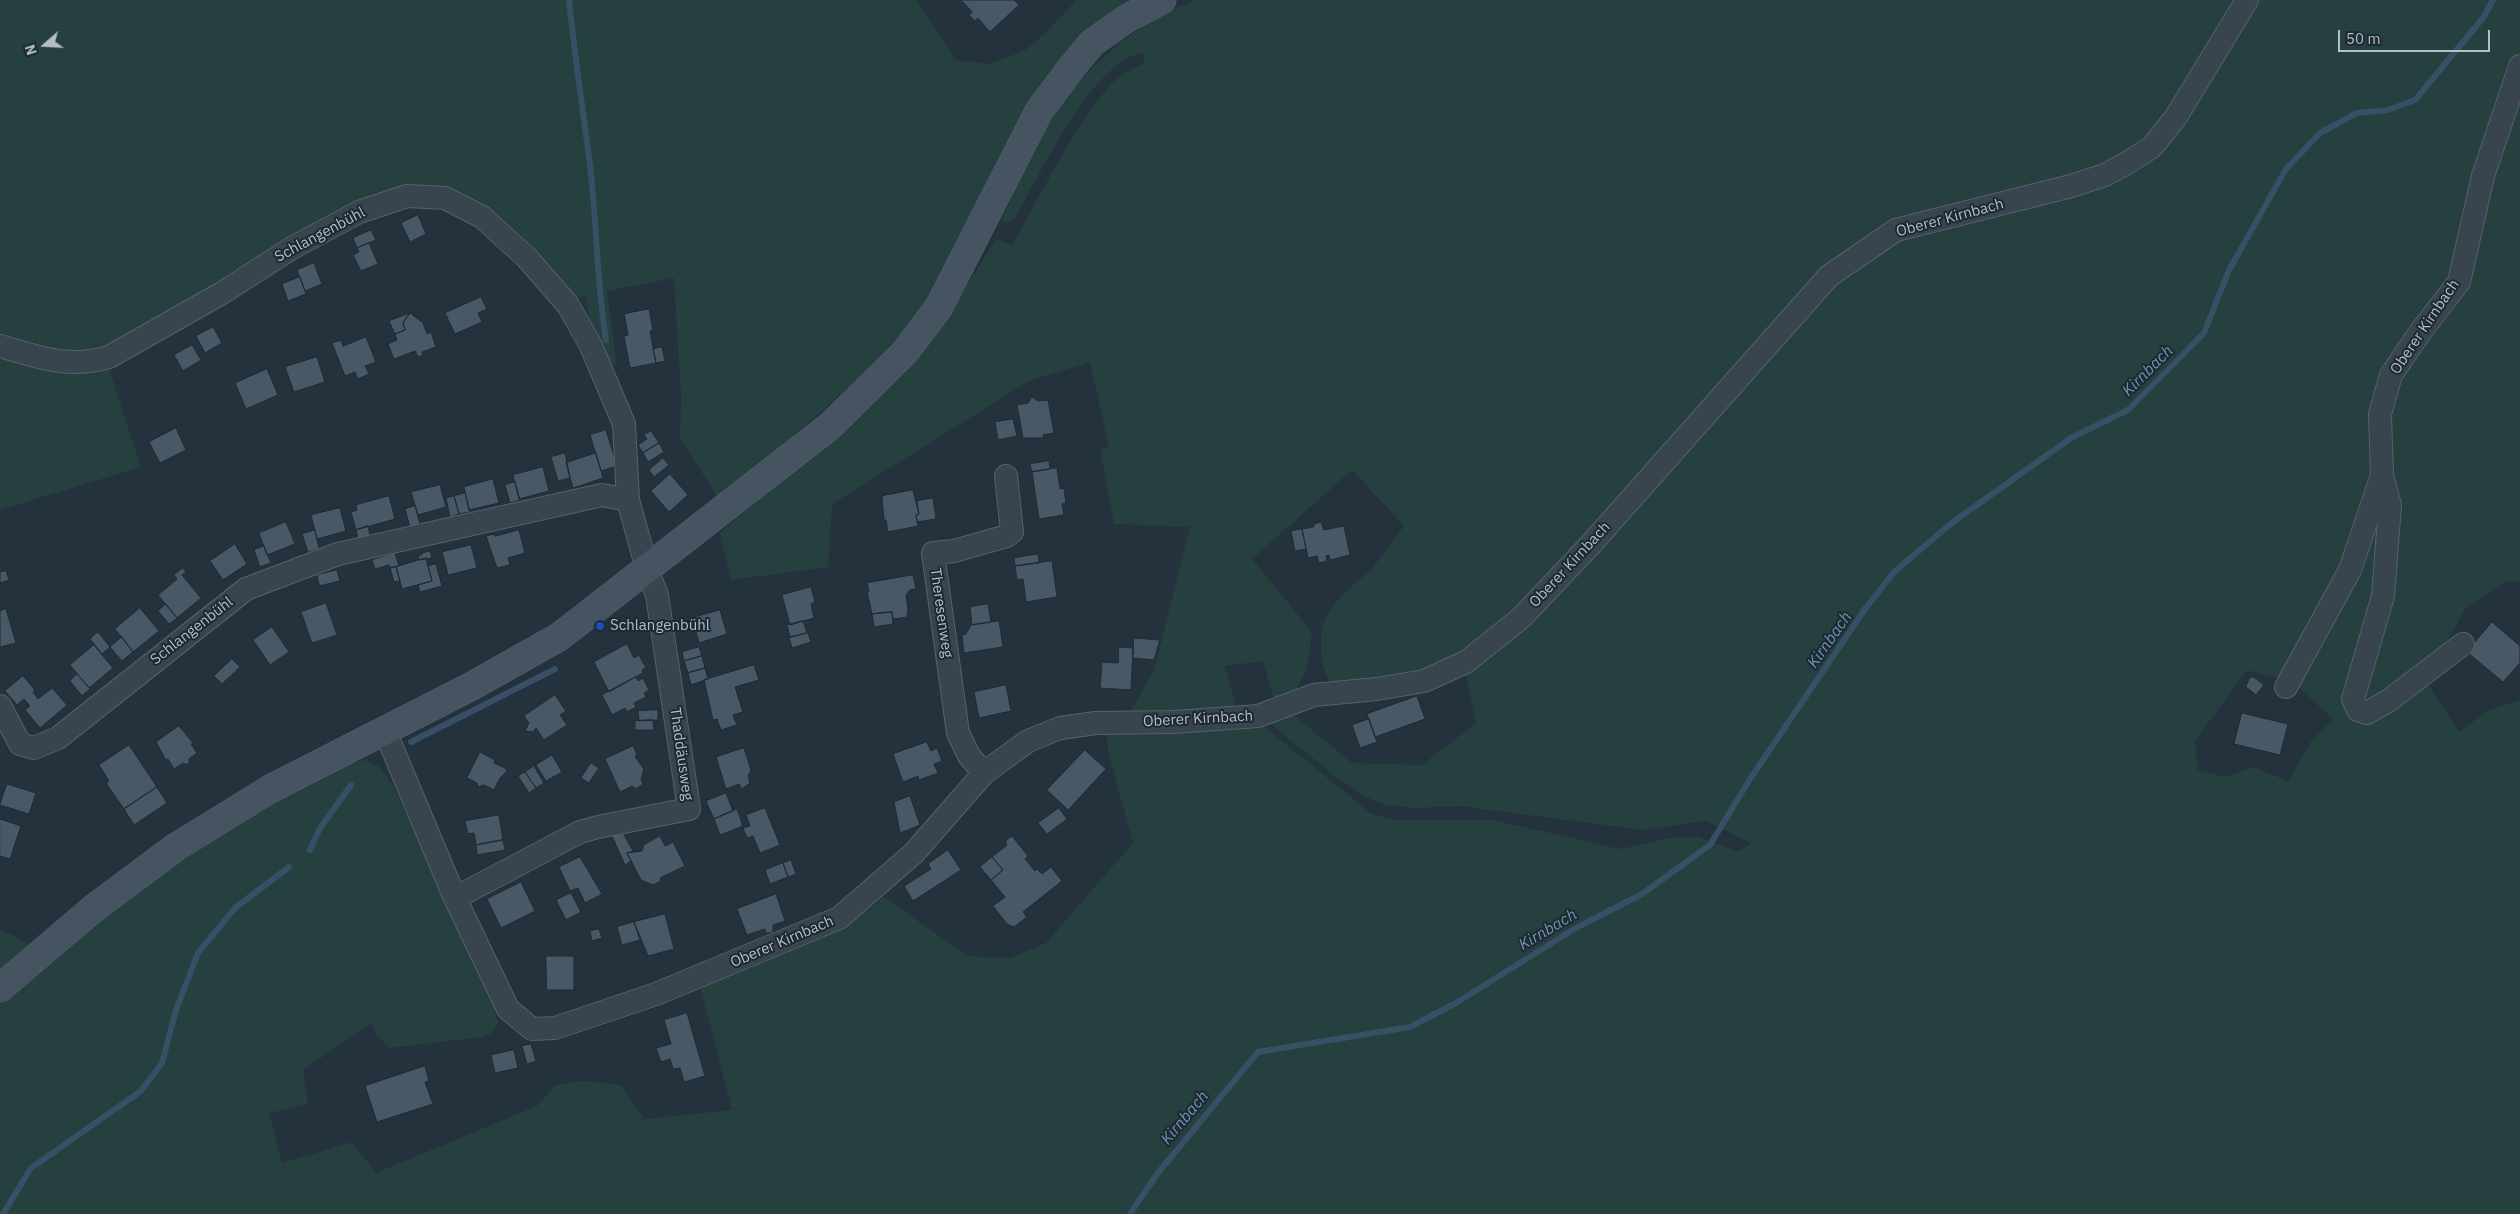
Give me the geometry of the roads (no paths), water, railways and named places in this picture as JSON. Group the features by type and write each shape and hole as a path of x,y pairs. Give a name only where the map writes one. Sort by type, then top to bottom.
{"main road":[{"path":"0,988 94,908 176,847 270,789 472,686 559,637 830,426 905,352 938,307 1045,104 1092,43 1126,19 1162,0"}],"street":[{"name":"Oberer Kirnbach","path":"385,731 455,898 508,1009 532,1029 555,1028 656,994 839,918 913,854 984,773 1028,740 1060,728 1096,722 1174,722 1258,716 1314,695 1377,689 1424,680 1466,662 1521,618 1585,551 1829,276 1896,230 2070,186 2105,175 2127,163 2152,146 2176,117 2247,0"},
{"name":"Oberer Kirnbach","path":"2463,644 2388,701 2367,713 2358,710 2353,699 2383,596 2390,505 2382,475 2380,414 2391,375 2421,331 2459,282 2483,176 2520,66"},
{"name":"Schlangenbühl","path":"0,346 61,362 90,363 109,357 222,293 292,248 359,212 407,196 445,198 482,217 527,258 568,305 592,346 624,424 628,500 647,569"},
{"name":"Oberer Kirnbach","path":"2286,687 2350,570 2382,475"},
{"name":"Theresenweg","path":"984,773 969,756 958,733 933,554 954,551 1007,536 1012,532 1006,476"},
{"name":"Schlangenbühl","path":"0,706 20,744 34,748 58,738 246,589 338,554 602,495 628,500"},
{"name":"Thaddäusweg","path":"455,898 580,832 689,809 657,595 647,569"}],"waterway":[{"path":"569,0 591,174 606,340"},
{"name":"Kirnbach","path":"1130,1214 1157,1174 1258,1052 1410,1027 1456,1003 1574,929 1642,894 1710,845 1750,779 1865,609 1894,572 1953,522 2071,438 2128,410 2204,333 2229,270 2286,169 2320,133 2357,113 2388,110 2415,100 2483,18 2493,0"},
{"path":"411,742 555,669"},
{"path":"310,850 320,828 351,785"},
{"path":"3,1214 31,1168 141,1091 162,1063 176,1010 198,953 235,908 289,867"}],"place":[{"name":"Schlangenbühl","path":"600,626"}]}
